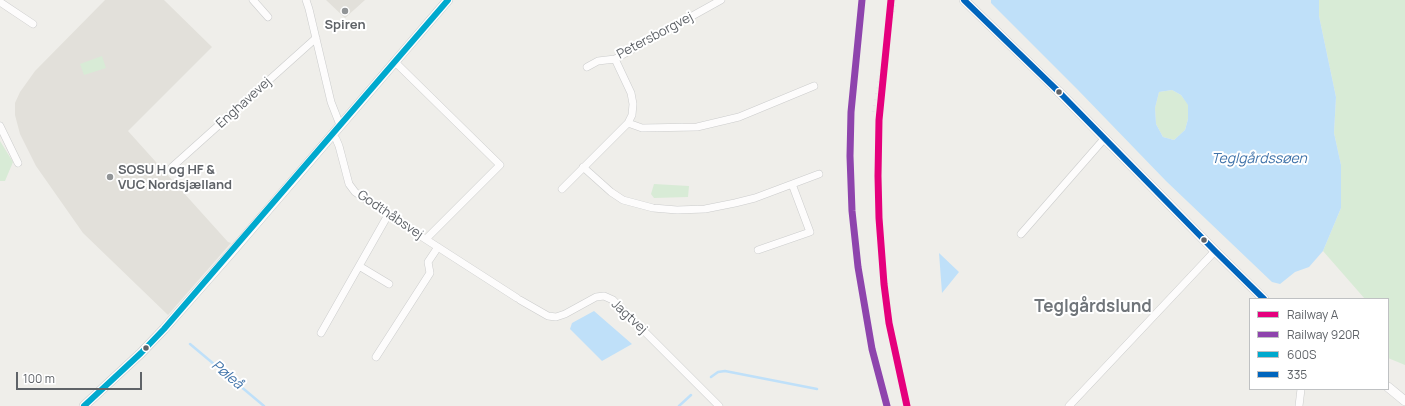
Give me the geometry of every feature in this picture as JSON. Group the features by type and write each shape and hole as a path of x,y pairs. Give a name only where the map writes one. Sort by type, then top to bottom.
{"street":[{"path":"253,0 268,17"},
{"path":"306,0 331,102 340,125"},
{"path":"84,406 160,332 230,254 448,0"},
{"name":"Petersborgvej","path":"587,67 598,61 615,59 722,0"},
{"path":"964,0 1047,81 1263,298"},
{"path":"0,2 33,24"},
{"name":"Enghavevej","path":"172,167 316,38"},
{"path":"562,189 628,123 632,115 632,93 615,59"},
{"path":"395,62 500,165 426,239"},
{"path":"628,123 642,128 697,127 739,117 814,86"},
{"path":"0,126 18,163"},
{"name":"Godthåbsvej","path":"331,135 336,139 339,146 349,184 355,192 518,299"},
{"path":"1021,234 1104,138"},
{"path":"583,167 617,197 631,203 653,208 677,210 705,209 755,198 819,174"},
{"path":"758,250 810,232 792,184"},
{"path":"321,333 388,215"},
{"name":"Godthåbsvej","path":"376,357 430,273 428,262 438,247"},
{"path":"1069,406 1215,251"},
{"path":"359,266 389,284"},
{"name":"Jagtvej","path":"518,299 548,316 556,317 565,314 596,297 604,296 613,300 719,406"},
{"path":"1389,388 1405,401"},
{"path":"1299,406 1302,390"}],"shaded area":[{"path":"105,0 164,0 212,47 128,131 228,242 231,243 168,315 83,233 36,166 20,134 15,115 15,103 20,92 35,71"},
{"name":"Spiren","path":"326,0 365,0 345,18"}],"green space":[{"path":"1319,0 1405,0 1405,365 1389,358 1389,298 1364,298 1323,251 1341,208 1341,165 1334,133 1336,97 1319,16"},
{"path":"102,56 106,68 84,75 80,64"},
{"path":"1172,90 1181,95 1188,104 1188,119 1185,130 1174,140 1163,137 1156,124 1155,108 1159,92"},
{"path":"0,141 13,162 5,181 0,181"},
{"path":"654,184 689,186 688,197 654,198 651,194"}],"water":[{"name":"Teglgårdssøen","path":"991,0 1319,0 1319,16 1336,97 1334,133 1341,165 1341,208 1323,251 1309,267 1295,272 1280,284 1272,282 1166,181 991,3","holes":["1172,90 1181,95 1188,105 1188,119 1185,130 1174,140 1163,137 1156,124 1155,108 1159,92"]},
{"path":"939,253 959,272 942,293"},
{"path":"594,311 632,344 602,361 570,329 572,323"}],"waterway":[{"name":"Pøleå","path":"190,344 264,406"},
{"path":"711,377 718,372 725,371 817,389"},
{"path":"679,406 691,395"}],"railway":[{"path":"873,112 896,0"}],"rail line":[{"name":"920R","path":"862,0 851,112 850,156 852,211 858,267 872,349 887,406"},
{"name":"A","path":"891,0 879,120 879,218 884,284 889,323 907,406"}],"transit line":[{"name":"600S","path":"84,406 141,353 164,329 448,0"},
{"name":"335","path":"964,0 1061,94 1263,298"}],"place":[{"name":"Spiren","path":"345,11"},
{"name":"SOSU H og HF & VUC Nordsjælland","path":"110,177"}],"district":[{"name":"Teglgårdslund","path":"1093,307"}]}
